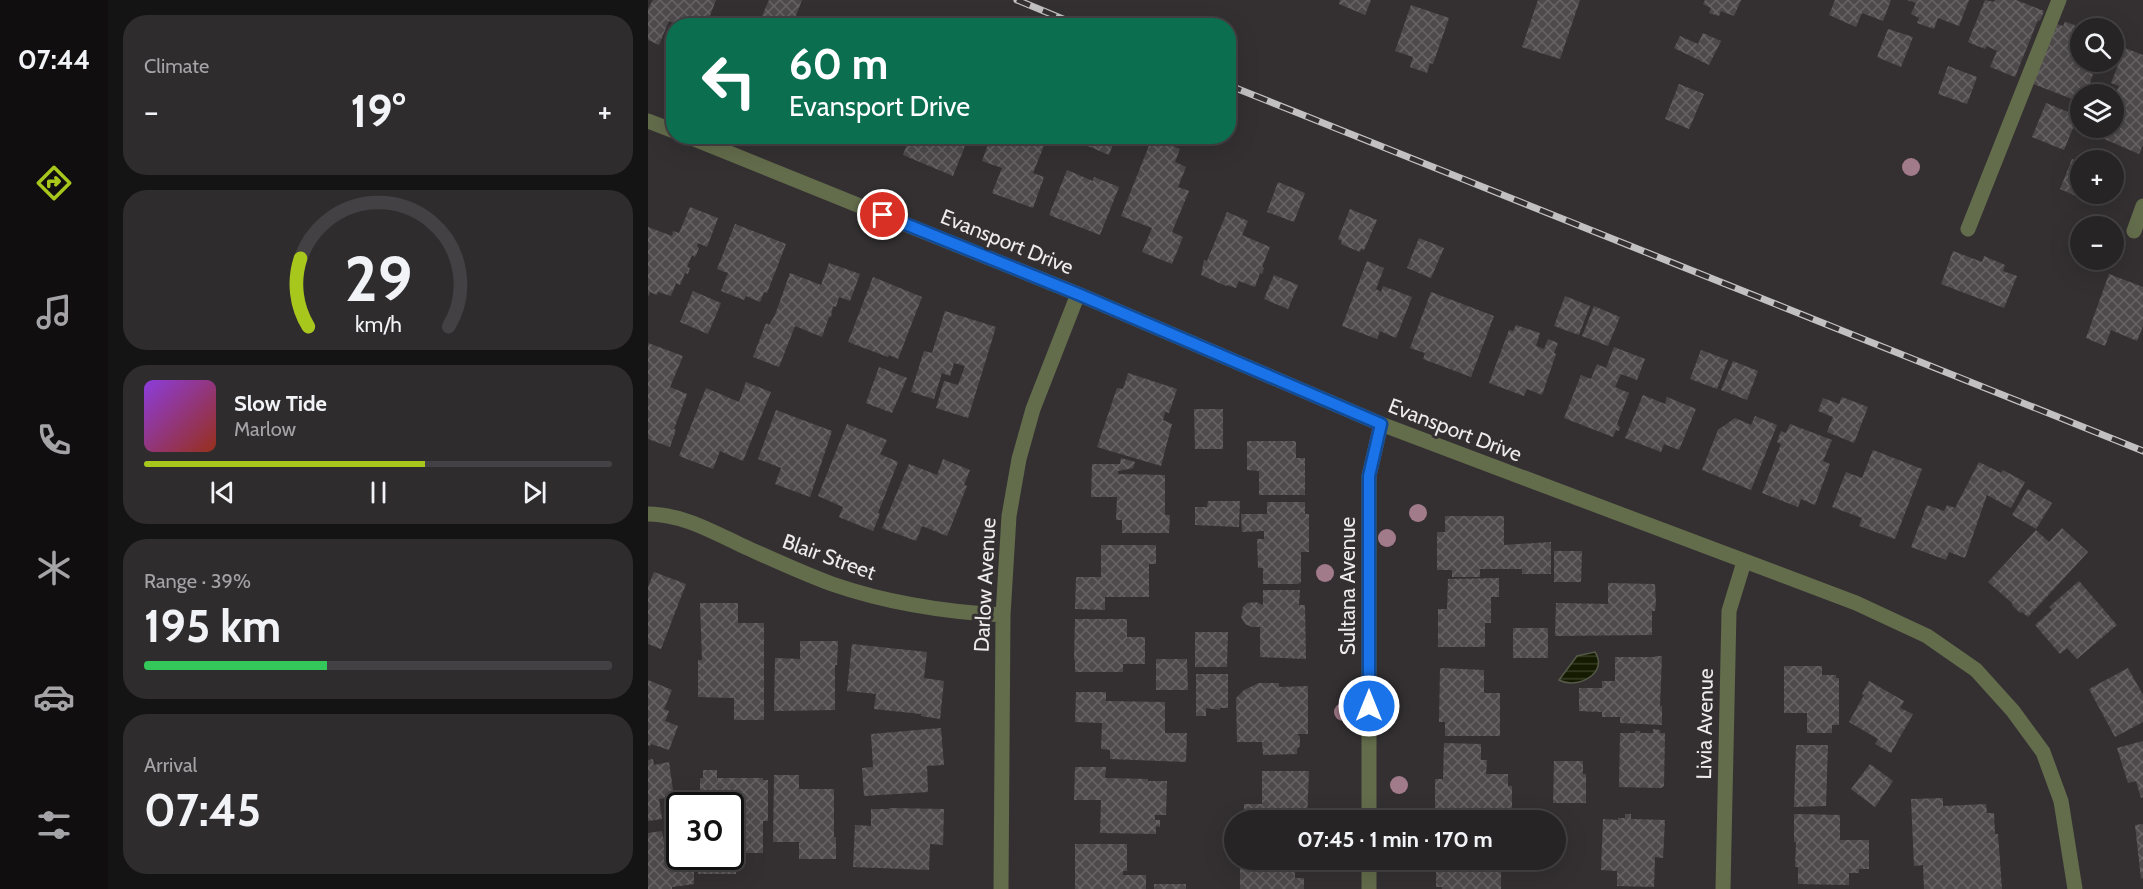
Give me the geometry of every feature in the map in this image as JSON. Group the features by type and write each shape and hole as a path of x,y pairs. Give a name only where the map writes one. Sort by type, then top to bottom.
{"street":[{"path":"1968,229 2059,0"},
{"path":"648,121 666,128"},
{"name":"Evansport Drive","path":"707,144 1078,294 1381,424 1856,603 1927,636 1976,670 2013,711 2043,752 2061,801 2075,889"},
{"path":"2134,231 2143,206"},
{"name":"Darlow Avenue","path":"1001,889 1003,615 1009,516 1019,459 1033,409 1078,294"},
{"name":"Sultana Avenue","path":"1369,810 1369,476 1381,424"},
{"name":"Blair Street","path":"648,514 689,521 822,580 878,597 901,603 968,613 1003,615"},
{"name":"Livia Avenue","path":"1723,889 1729,611 1744,562"},
{"path":"1369,870 1369,889"}],"shaded area":[{"path":"1595,652 1598,667 1589,678 1574,683 1559,680 1577,656"}],"building":[{"path":"653,0 716,0 709,18 666,18 666,28 659,45 648,40 648,9"},
{"path":"769,0 802,0 795,18 762,16"},
{"path":"1340,0 1371,0 1365,15 1339,4"},
{"path":"1538,0 1580,0 1560,59 1522,47"},
{"path":"1705,0 1741,0 1734,16 1721,11 1719,16 1709,13 1711,8 1703,4"},
{"path":"1835,0 1891,0 1883,21 1862,13 1856,27 1829,15"},
{"path":"1907,0 1969,0 1959,26 1938,18 1934,29 1917,23 1919,18 1911,14 1916,3"},
{"path":"1985,0 1994,2 1995,0 2016,0 2044,11 2040,21 2038,20 2015,77 1990,67 1997,51 1987,46 1985,49 1968,42"},
{"path":"1411,5 1449,18 1433,64 1430,63 1427,73 1410,67 1413,57 1395,51"},
{"path":"2065,22 2070,24 2070,72 2094,72 2090,82 2093,84 2070,84 2070,98 2031,83 2054,23 2063,26"},
{"path":"1888,29 1913,37 1901,67 1877,57"},
{"path":"1703,33 1721,41 1709,65 1674,48 1680,36 1698,44"},
{"path":"2125,48 2143,55 2143,145 2139,154 2102,138 2124,138 2124,84 2111,83 2115,72 2124,72"},
{"path":"1948,66 1977,77 1967,104 1938,94"},
{"path":"1679,84 1704,94 1689,129 1665,119"},
{"path":"2046,103 2070,113 2070,135 2064,150 2032,137"},
{"path":"907,144 966,144 953,176 903,155"},
{"path":"988,144 1045,144 1033,173 1044,177 1033,208 992,193 1002,168 982,161"},
{"path":"1083,144 1113,144 1109,155"},
{"path":"1150,144 1167,144 1180,149 1175,162 1186,167 1178,187 1189,191 1172,232 1183,237 1172,264 1142,252 1152,228 1121,216"},
{"path":"2070,164 2070,193 2060,189"},
{"path":"1067,170 1093,181 1094,177 1119,187 1100,235 1049,215"},
{"path":"1278,182 1305,193 1294,222 1267,212"},
{"path":"690,207 718,218 707,247 698,243 699,248 695,257 692,255 687,267 690,268 688,274 685,273 680,285 676,283 671,296 650,292 648,297 648,227 672,236 673,231 679,233"},
{"path":"1350,209 1377,220 1364,250 1361,249 1360,252 1341,244 1342,241 1338,239"},
{"path":"1227,212 1248,221 1242,235 1270,247 1262,267 1264,268 1262,274 1260,273 1255,287 1239,281 1236,288 1226,286 1201,275 1204,260 1207,261"},
{"path":"735,224 786,244 767,293 764,292 760,302 746,296 744,300 721,291 728,273 717,269"},
{"path":"1419,238 1444,248 1431,278 1407,268"},
{"path":"1953,251 1982,262 1984,256 2005,265 2003,271 2017,276 2004,308 1941,284"},
{"path":"1367,261 1384,268 1376,289 1381,292 1383,286 1412,297 1396,338 1380,331 1377,339 1342,326"},
{"path":"829,263 860,274 850,301 839,297 836,307 833,306 822,337 795,326 779,367 753,357 766,323 769,325 775,315 790,273 821,285"},
{"path":"2109,274 2143,287 2143,326 2137,341 2111,330 2105,346 2086,338"},
{"path":"1274,275 1298,285 1288,309 1264,299"},
{"path":"873,277 922,297 898,359 848,342"},
{"path":"693,291 721,303 708,334 680,322"},
{"path":"1431,292 1494,316 1471,377 1423,359 1425,353 1410,348"},
{"path":"1565,296 1590,306 1579,335 1554,326"},
{"path":"1594,306 1620,317 1608,346 1582,336"},
{"path":"945,311 996,327 968,418 936,408 944,381 958,385 965,366 954,363 950,376 942,373 934,399 911,392 924,351 932,353"},
{"path":"1516,325 1540,333 1536,346 1544,349 1548,339 1558,343 1542,395 1527,389 1524,396 1489,383 1509,330 1513,331"},
{"path":"648,343 683,356 670,387 687,394 670,447 648,439"},
{"path":"1614,347 1645,359 1637,380 1621,374 1615,387 1629,393 1617,424 1620,427 1619,431 1616,430 1613,437 1564,418 1581,375 1591,379 1597,364 1606,368"},
{"path":"1701,350 1728,360 1717,389 1690,379"},
{"path":"1733,361 1758,371 1747,400 1721,390"},
{"path":"879,367 907,378 892,413 866,403"},
{"path":"1128,373 1177,389 1169,413 1165,412 1163,420 1172,424 1161,466 1097,447 1117,388 1123,389"},
{"path":"746,382 771,392 743,461 720,451 713,469 679,456 706,388 739,402"},
{"path":"1643,395 1665,404 1667,397 1696,409 1679,450 1664,444 1661,452 1625,438"},
{"path":"1842,397 1868,407 1854,443 1827,432 1833,417 1818,411 1823,398 1839,404"},
{"path":"1194,409 1223,409 1223,449 1195,449"},
{"path":"776,410 832,431 810,497 775,484 781,468 758,459"},
{"path":"1755,416 1777,425 1751,490 1702,470 1718,430 1735,418 1751,425"},
{"path":"847,424 887,440 880,454 898,462 873,531 839,517 843,507 818,496"},
{"path":"1790,424 1832,440 1823,461 1830,464 1815,505 1801,499 1798,507 1762,493 1781,444 1777,442 1781,431 1786,433"},
{"path":"1247,441 1296,442 1296,458 1305,458 1305,495 1259,495 1259,471 1247,470"},
{"path":"1873,450 1922,469 1895,539 1859,526 1862,518 1832,507 1846,472 1862,478"},
{"path":"1121,458 1135,462 1133,468 1118,471 1118,474 1165,475 1165,515 1170,515 1169,533 1122,533 1122,520 1116,520 1117,497 1091,497 1092,464 1120,464"},
{"path":"943,459 970,470 964,485 967,486 947,536 922,526 916,541 882,528 909,464 937,475"},
{"path":"1979,462 2001,473 2003,470 2025,482 2011,508 1987,495 1965,558 1949,552 1946,560 1911,547 1927,505 1944,511 1947,505 1955,508"},
{"path":"2028,489 2052,503 2036,529 2012,515"},
{"path":"1208,501 1240,501 1239,527 1195,525 1195,507 1207,507"},
{"path":"1267,502 1305,502 1305,514 1309,514 1309,552 1301,552 1301,582 1298,584 1263,584 1263,568 1258,568 1257,539 1264,539 1264,531 1242,532 1241,514 1267,514"},
{"path":"1445,516 1504,516 1504,545 1551,542 1551,574 1522,574 1522,569 1480,569 1480,577 1452,577 1452,570 1437,570 1437,532 1445,532"},
{"path":"2062,528 2088,552 2028,617 2020,613 1988,582 2036,530 2049,542"},
{"path":"1101,545 1156,545 1156,564 1149,564 1149,597 1105,597 1105,610 1075,609 1076,577 1101,577"},
{"path":"1554,551 1582,551 1581,582 1554,582"},
{"path":"654,572 686,584 661,649 648,644 648,587"},
{"path":"1499,578 1499,597 1491,597 1491,623 1485,623 1485,647 1438,647 1438,609 1447,609 1448,579"},
{"path":"2079,581 2117,625 2077,659 2067,648 2060,654 2035,625 2052,610 2049,607"},
{"path":"1608,583 1655,584 1656,603 1655,611 1652,611 1652,635 1555,636 1556,603 1608,604"},
{"path":"1263,590 1300,590 1299,605 1305,605 1306,659 1260,657 1260,627 1245,624 1241,617 1243,607 1247,603 1256,602 1263,605"},
{"path":"700,603 738,603 738,623 764,623 764,720 734,720 734,698 698,697 698,660 702,660"},
{"path":"1075,619 1127,619 1127,637 1145,637 1145,664 1123,664 1123,672 1075,672"},
{"path":"1513,628 1548,628 1548,658 1513,658"},
{"path":"1195,632 1228,632 1227,667 1195,667"},
{"path":"800,641 838,641 837,665 835,665 835,710 774,711 775,658 800,659"},
{"path":"852,644 927,652 924,678 944,681 940,719 921,716 921,714 874,709 876,694 847,691"},
{"path":"1662,656 1660,706 1662,706 1662,725 1620,723 1620,717 1602,717 1602,712 1579,711 1579,688 1602,688 1602,681 1615,681 1615,657"},
{"path":"1156,659 1187,659 1188,690 1156,690"},
{"path":"1784,666 1822,666 1822,675 1836,675 1836,678 1839,678 1839,725 1832,725 1832,733 1807,733 1807,713 1784,713"},
{"path":"1440,668 1484,670 1484,693 1500,693 1500,736 1445,736 1445,722 1439,722"},
{"path":"2128,668 2143,695 2143,722 2115,737 2089,689"},
{"path":"1196,674 1228,674 1228,708 1220,708 1220,710 1206,708 1206,716 1196,716"},
{"path":"648,680 672,690 664,709 669,711 665,721 678,726 669,750 648,745"},
{"path":"1869,681 1904,701 1900,708 1913,714 1891,753 1875,744 1878,739 1849,722"},
{"path":"1259,683 1279,683 1279,687 1308,686 1308,734 1297,734 1300,737 1300,746 1297,754 1263,755 1262,742 1237,742 1236,698 1244,690"},
{"path":"1076,692 1106,692 1106,701 1165,702 1165,733 1187,733 1186,762 1110,759 1110,750 1101,749 1102,723 1075,722"},
{"path":"941,728 944,765 927,766 928,792 864,796 862,768 873,767 871,734"},
{"path":"1653,729 1665,733 1664,786 1661,788 1619,787 1620,733 1640,731 1640,733 1653,733"},
{"path":"2143,741 2143,797 2141,798 2136,781 2128,783 2117,748"},
{"path":"1444,743 1481,744 1481,760 1487,760 1486,774 1508,774 1508,786 1512,786 1512,810 1435,810 1435,779 1443,779"},
{"path":"1796,745 1828,745 1826,806 1794,807"},
{"path":"653,759 654,765 669,762 673,792 666,792 666,798 659,799 662,819 648,821 648,760"},
{"path":"1554,761 1583,761 1583,774 1586,774 1586,803 1553,803"},
{"path":"1870,764 1893,781 1875,807 1851,789"},
{"path":"1075,767 1106,767 1105,778 1167,781 1166,815 1155,815 1155,820 1160,820 1160,827 1156,826 1156,834 1100,833 1101,800 1074,800"},
{"path":"703,770 717,770 717,778 763,778 763,780 768,780 768,821 763,821 763,853 744,853 744,792 700,792 700,778 703,778"},
{"path":"1262,771 1309,771 1307,810 1244,810 1244,804 1262,804"},
{"path":"774,775 799,775 799,789 834,789 836,859 799,859 799,842 773,842"},
{"path":"1943,798 1943,806 1986,804 1987,813 1994,813 2002,889 1924,889 1923,865 1914,866 1911,799"},
{"path":"871,809 944,809 943,845 930,844 929,870 853,867 855,825 871,826"},
{"path":"1625,814 1631,814 1631,819 1665,820 1663,858 1655,857 1654,887 1617,886 1617,871 1601,870 1603,819 1618,820 1618,818 1625,818"},
{"path":"1794,814 1840,815 1840,840 1869,840 1869,869 1859,869 1859,873 1849,873 1849,885 1798,884 1798,867 1795,867"},
{"path":"2143,824 2143,878 2141,879 2135,825"},
{"path":"662,831 666,851 666,870 694,870 694,884 672,887 672,889 648,889 648,833"},
{"path":"1075,844 1127,844 1127,871 1123,871 1123,875 1146,875 1146,889 1075,889"},
{"path":"698,870 736,870 736,874 698,874"},
{"path":"1240,870 1295,870 1295,878 1304,878 1304,889 1240,889"},
{"path":"1436,870 1501,870 1501,889 1442,889 1442,887 1436,887"},
{"path":"1154,884 1186,884 1186,889 1154,889"}],"railway":[{"path":"1017,0 1061,18"},
{"path":"1236,88 2143,451"}],"route":[{"path":"883,215 1078,294 1381,424 1369,476 1369,706"}]}
